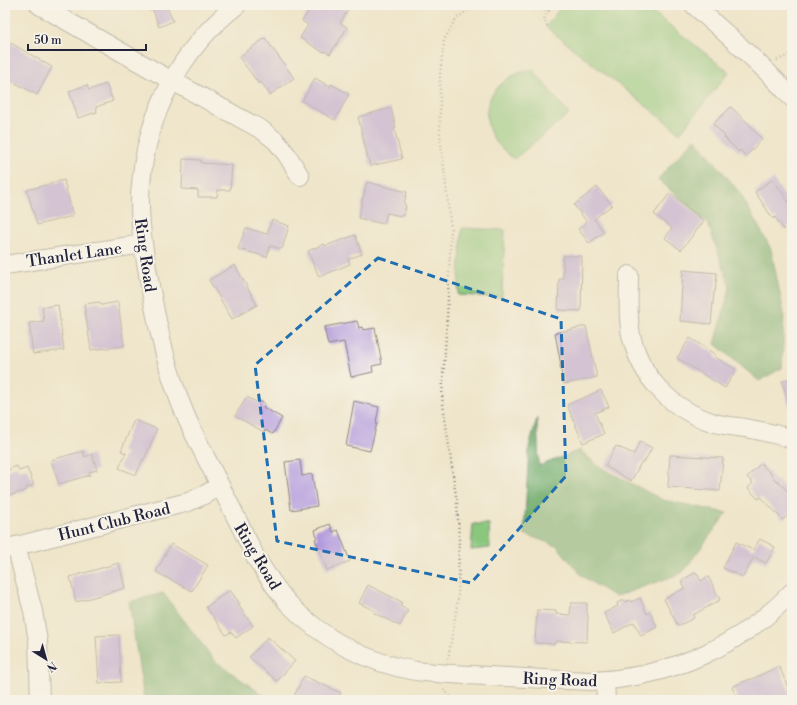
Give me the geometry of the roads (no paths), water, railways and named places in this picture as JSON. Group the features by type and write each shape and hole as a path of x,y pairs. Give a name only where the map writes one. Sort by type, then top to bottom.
{"street":[{"path":"39,5 262,130 276,141 300,176"},
{"name":"Ring Road","path":"236,5 202,37 182,63 159,107 149,137 142,168 140,202 143,244 158,329 168,368 185,414 256,558 287,602 309,623 333,640 360,654 387,664 444,674 562,680 605,680 644,674 669,668 699,657 730,641 758,623 782,603 792,592"},
{"path":"694,5 764,68 792,98"},
{"name":"Thanlet Lane","path":"5,265 143,244"},
{"path":"629,275 628,304 631,334 640,361 647,374 660,391 676,405 694,416 713,423 769,432 792,439"},
{"name":"Hunt Club Road","path":"11,547 188,502 220,486"},
{"path":"11,547 33,611 38,641 40,700"},
{"path":"605,680 606,700"}]}
